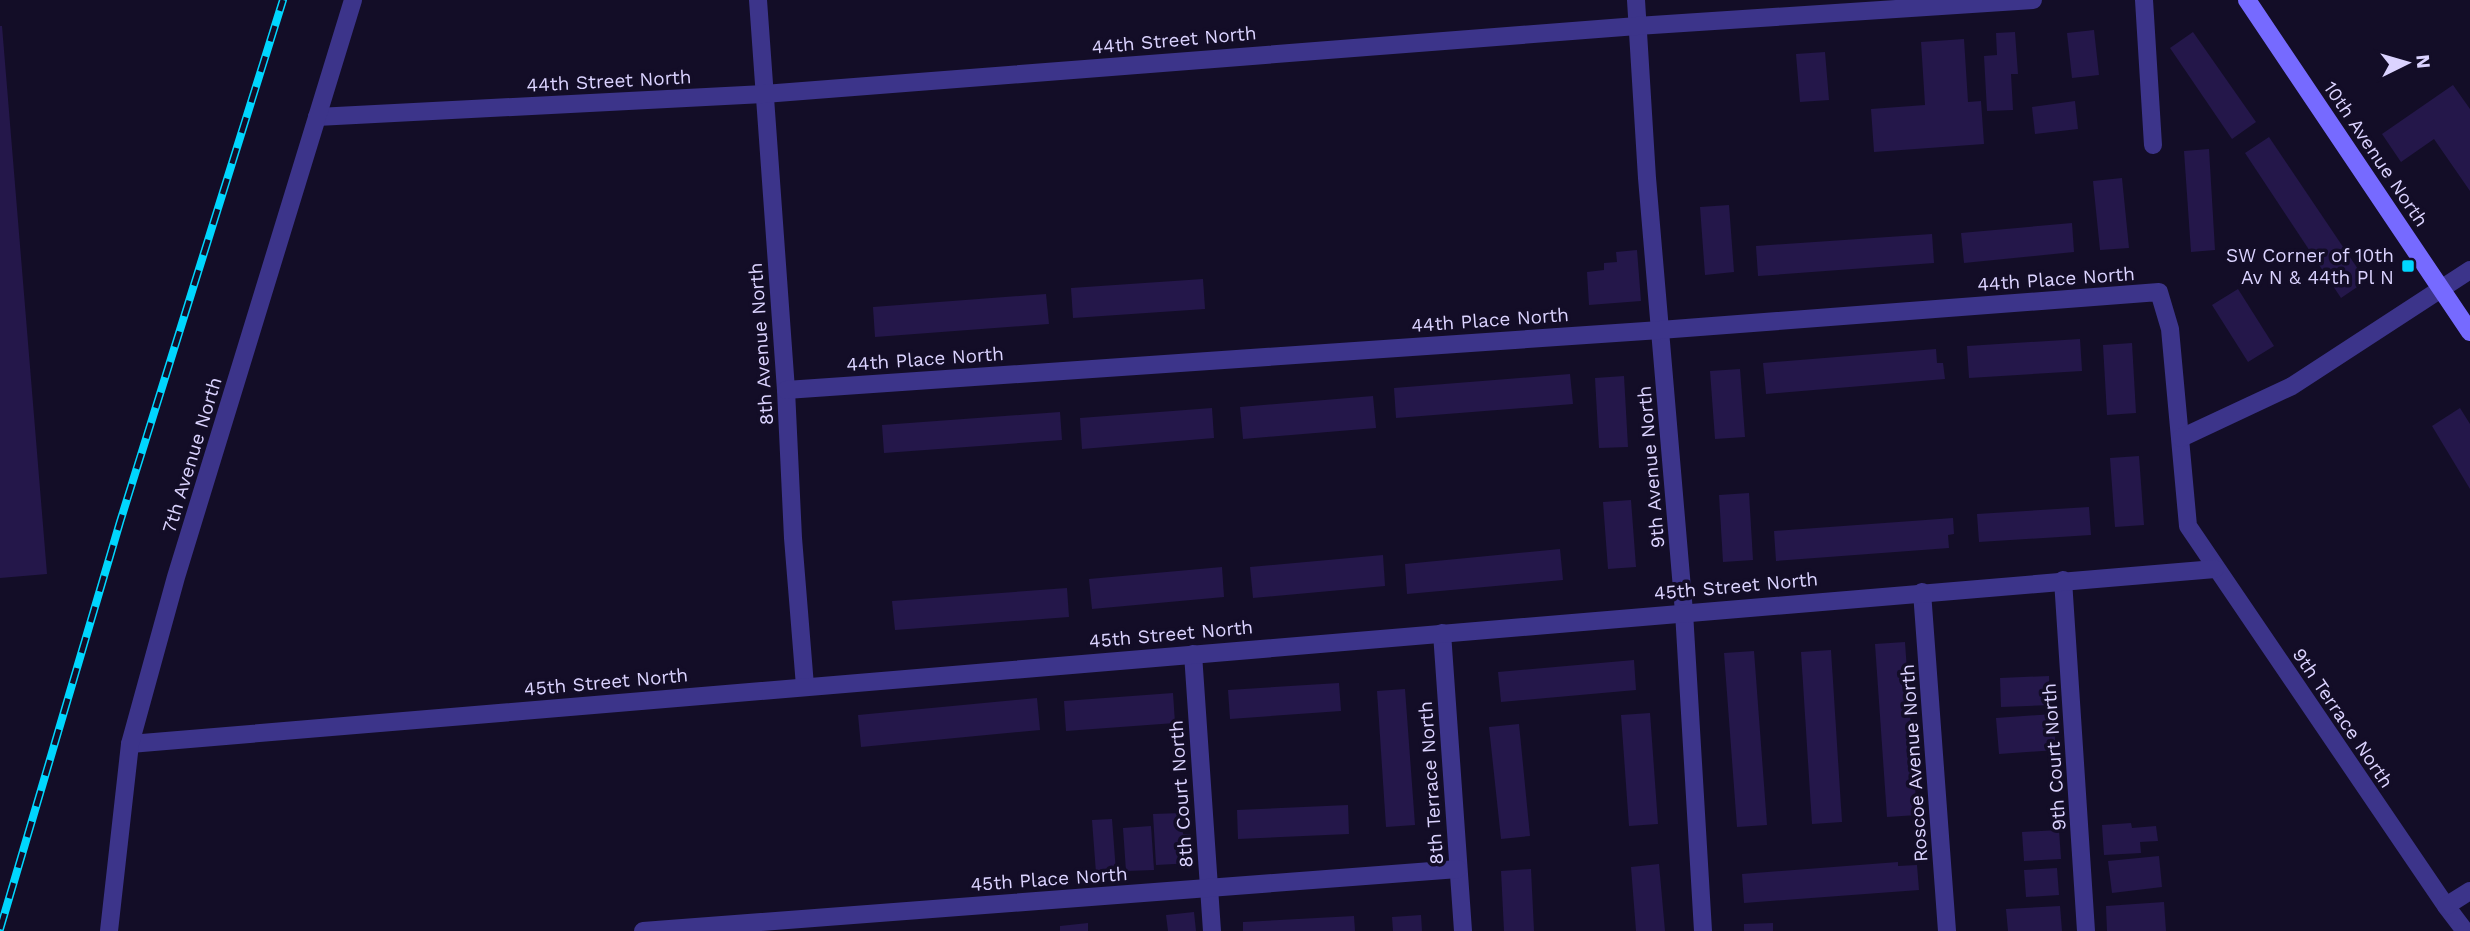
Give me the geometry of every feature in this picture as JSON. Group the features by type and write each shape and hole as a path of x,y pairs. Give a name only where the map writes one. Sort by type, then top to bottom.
{"street":[{"name":"7th Avenue North","path":"109,931 130,744 176,577 353,0"},
{"name":"8th Avenue North","path":"758,0 805,686"},
{"name":"9th Avenue North","path":"1636,0 1684,612 1703,931"},
{"name":"44th Street North","path":"317,117 765,94 1637,26 2033,0"},
{"path":"2144,0 2153,145"},
{"name":"10th Avenue North","path":"2248,0 2470,332"},
{"path":"2181,438 2292,386 2470,270"},
{"name":"44th Place North","path":"786,390 1660,330 2159,292 2170,329 2181,438"},
{"name":"9th Terrace North","path":"2181,438 2189,526 2215,569 2465,931"},
{"name":"45th Street North","path":"130,744 2215,569"},
{"name":"9th Court North","path":"2063,580 2086,931"},
{"name":"Roscoe Avenue North","path":"1922,592 1947,931"},
{"name":"8th Terrace North","path":"1442,633 1463,931"},
{"name":"8th Court North","path":"1193,653 1212,931"},
{"name":"45th Place North","path":"643,931 1458,869"},
{"path":"2446,906 2470,891"}],"building":[{"path":"0,26 47,574 0,578"},
{"path":"2094,30 2099,75 2072,78 2067,33"},
{"path":"2015,32 2018,74 2011,74 2013,110 1987,111 1984,56 1997,55 1996,33"},
{"path":"2193,32 2256,122 2232,139 2170,48"},
{"path":"1964,39 1968,102 1981,101 1984,144 1874,152 1871,109 1925,105 1921,42"},
{"path":"1825,52 1829,100 1800,102 1796,54"},
{"path":"2453,85 2470,109 2470,191 2434,139 2401,162 2382,134"},
{"path":"2075,101 2078,129 2035,134 2032,107"},
{"path":"2269,137 2366,281 2341,298 2245,153"},
{"path":"2209,149 2215,250 2191,252 2184,151"},
{"path":"2122,178 2129,248 2100,250 2093,181"},
{"path":"1729,205 1734,272 1705,275 1700,207"},
{"path":"2072,223 2074,252 1964,263 1961,233"},
{"path":"1932,234 1934,263 1758,276 1756,246"},
{"path":"1637,250 1641,301 1589,305 1587,272 1604,270 1604,263 1617,262 1616,252"},
{"path":"1203,279 1205,309 1073,318 1071,288"},
{"path":"2238,289 2274,346 2248,362 2212,305"},
{"path":"1046,294 1049,324 875,337 873,307"},
{"path":"2080,339 2082,371 1969,378 1967,346"},
{"path":"2132,343 2136,413 2107,415 2103,345"},
{"path":"1936,349 1937,363 1943,363 1945,379 1766,394 1763,363"},
{"path":"1740,369 1745,437 1715,439 1710,371"},
{"path":"1570,374 1573,404 1396,418 1394,388"},
{"path":"1624,376 1628,447 1599,448 1595,378"},
{"path":"1373,396 1376,428 1243,439 1240,407"},
{"path":"1212,408 1214,438 1082,449 1080,418"},
{"path":"2460,408 2470,424 2470,489 2432,426"},
{"path":"1060,412 1062,440 884,453 882,425"},
{"path":"2139,456 2144,525 2115,527 2110,458"},
{"path":"1749,493 1753,560 1723,562 1719,495"},
{"path":"1631,500 1636,567 1608,569 1603,502"},
{"path":"2089,507 2091,535 1979,542 1977,514"},
{"path":"1953,518 1954,534 1948,535 1949,548 1776,561 1774,531"},
{"path":"1560,549 1563,580 1407,594 1405,564"},
{"path":"1383,555 1385,586 1253,598 1250,567"},
{"path":"1222,567 1224,597 1092,609 1089,579"},
{"path":"1067,588 1069,617 895,630 892,601"},
{"path":"1905,642 1917,815 1887,817 1875,644"},
{"path":"1831,650 1842,822 1812,824 1801,652"},
{"path":"1754,651 1767,825 1737,827 1724,653"},
{"path":"1634,660 1636,690 1501,702 1498,672"},
{"path":"2049,676 2050,705 2001,707 2000,678"},
{"path":"1339,683 1341,711 1230,719 1228,690"},
{"path":"1405,689 1415,825 1386,827 1377,691"},
{"path":"1173,693 1175,723 1066,731 1064,701"},
{"path":"1037,698 1040,730 861,747 858,715"},
{"path":"1650,713 1658,824 1629,826 1621,715"},
{"path":"2053,714 2056,750 1999,754 1996,718"},
{"path":"1519,724 1530,836 1501,839 1489,727"},
{"path":"1348,805 1349,834 1238,839 1237,810"},
{"path":"1182,813 1183,834 1191,834 1193,863 1156,865 1153,814"},
{"path":"1112,819 1116,872 1096,873 1092,820"},
{"path":"2131,823 2132,828 2156,826 2158,841 2140,842 2141,853 2104,855 2102,825"},
{"path":"1151,826 1154,870 1126,871 1123,828"},
{"path":"2059,830 2061,859 2024,861 2022,832"},
{"path":"2159,856 2162,887 2112,893 2108,861"},
{"path":"1898,862 1898,866 1917,865 1919,890 1744,903 1742,874"},
{"path":"1659,864 1665,931 1636,931 1631,867"},
{"path":"2057,868 2059,895 2026,897 2024,870"},
{"path":"1531,869 1534,931 1504,931 1501,871"},
{"path":"2164,902 2166,931 2107,931 2106,906"},
{"path":"2060,906 2062,931 2008,931 2006,909"},
{"path":"1194,912 1196,931 1168,931 1166,915"},
{"path":"1421,915 1422,931 1393,931 1392,917"},
{"path":"1354,916 1355,931 1243,931 1243,922"},
{"path":"1088,923 1088,931 1060,931 1060,926"},
{"path":"1773,923 1773,931 1744,931 1744,924"}],"railway":[{"path":"0,929 120,522 283,0"}],"place":[{"name":"SW Corner of 10th Av N & 44th Pl N","path":"2408,266"}]}
